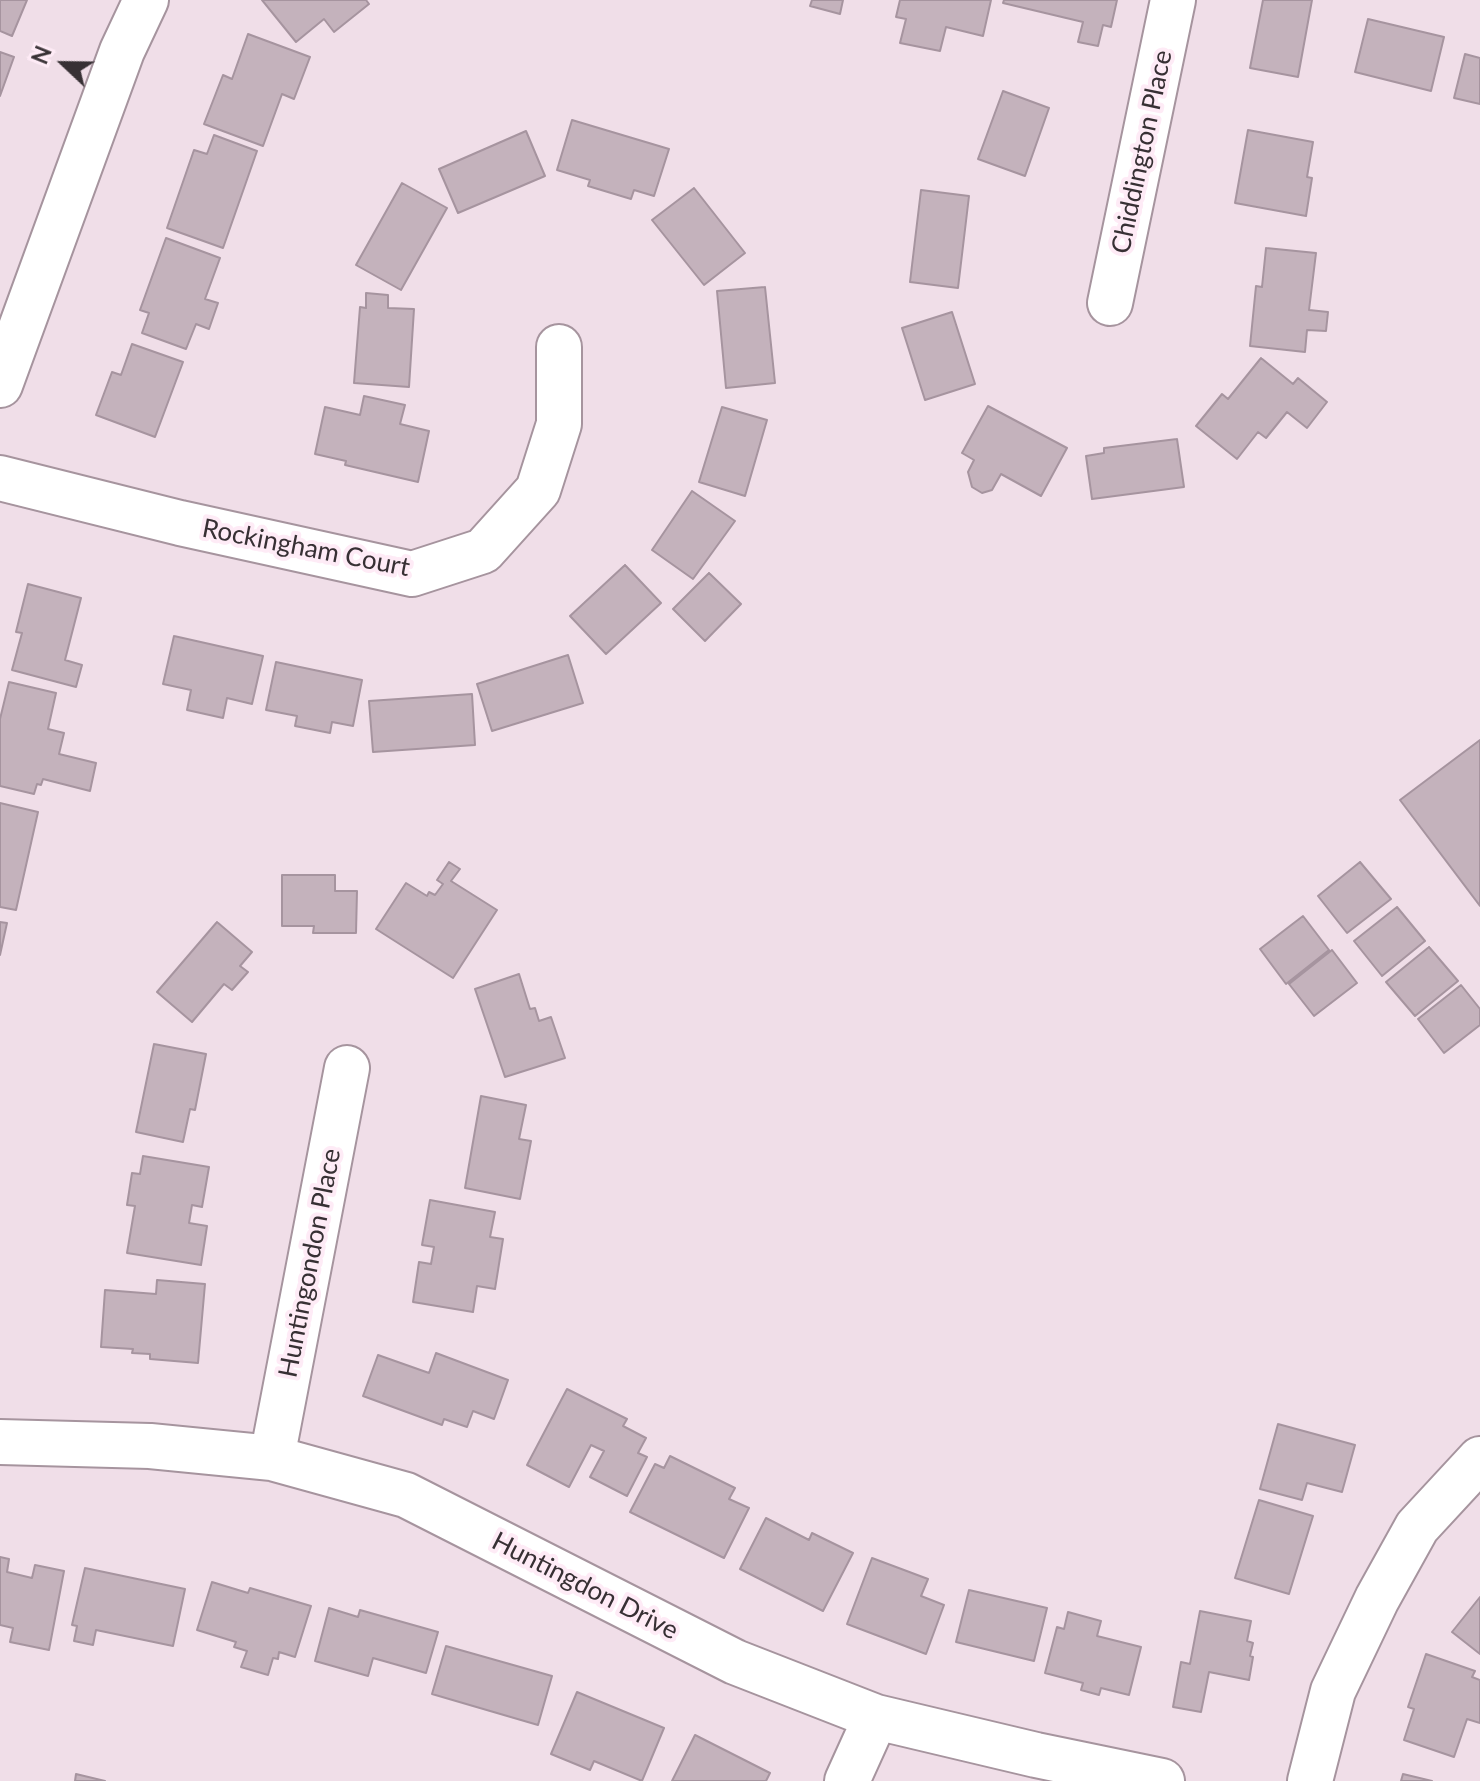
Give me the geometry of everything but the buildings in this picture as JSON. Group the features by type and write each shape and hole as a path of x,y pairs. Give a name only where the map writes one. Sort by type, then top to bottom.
{"street":[{"path":"0,385 122,51 146,0"},
{"name":"Chiddington Place","path":"1110,303 1173,0"},
{"name":"Rockingham Court","path":"0,478 180,523 412,574 483,551 538,490 559,424 559,347"},
{"name":"Huntingondon Place","path":"272,1458 347,1068"},
{"name":"Huntingdon Drive","path":"0,1442 150,1446 272,1458 406,1495 735,1662 876,1717 1162,1781"},
{"path":"1310,1781 1333,1691 1377,1599 1417,1527 1480,1459"},
{"path":"847,1781 876,1717"}]}
